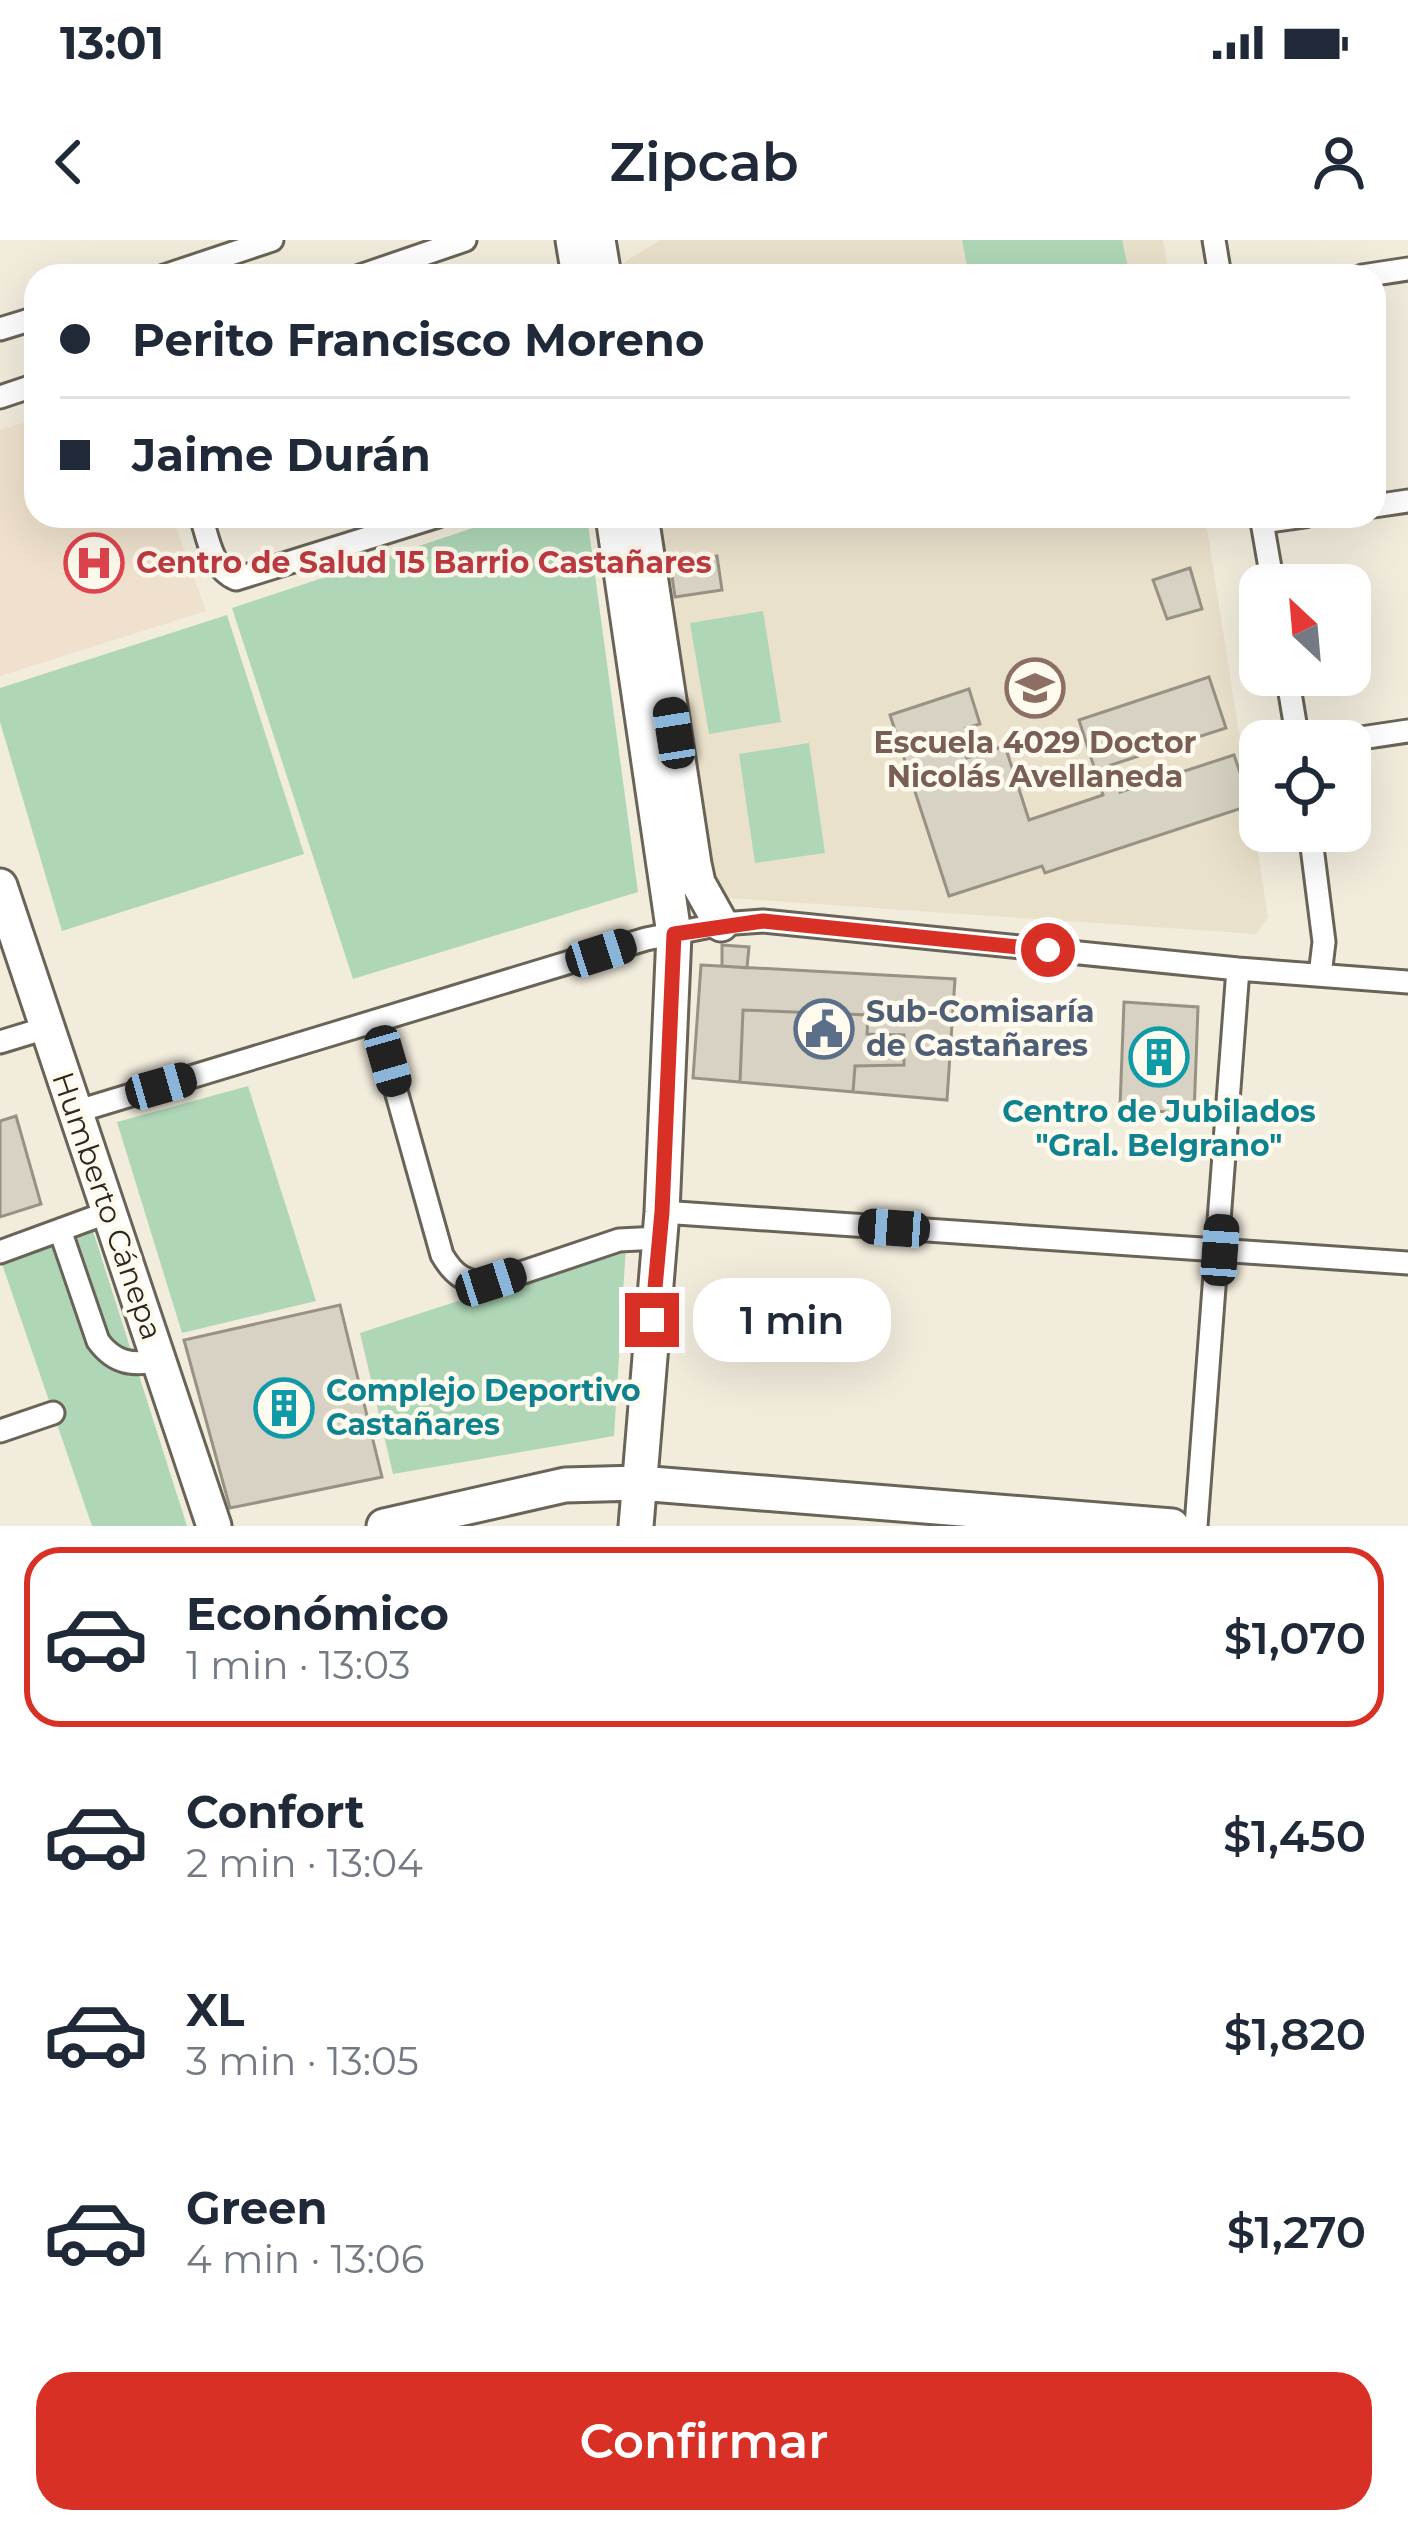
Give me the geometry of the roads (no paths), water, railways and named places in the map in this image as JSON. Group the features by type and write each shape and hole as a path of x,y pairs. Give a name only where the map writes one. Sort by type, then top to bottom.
{"street":[{"path":"200,264 272,240"},
{"path":"395,264 465,240"},
{"path":"205,528 215,560 225,574 236,579 400,528"},
{"path":"616,528 674,934 661,1225 635,1526"},
{"path":"643,528 694,863 698,883 721,924"},
{"path":"1264,528 1270,564"},
{"path":"1371,736 1408,730"},
{"path":"1313,852 1324,942 1320,975"},
{"name":"Humberto Cánepa","path":"0,886 214,1526"},
{"path":"75,1112 721,924 763,921 1408,982"},
{"path":"1374,979 1408,966"},
{"path":"1196,1526 1238,969"},
{"path":"376,1023 442,1255 459,1278 491,1282 661,1225 1220,1250 1408,1264"},
{"path":"0,1042 46,1028"},
{"path":"0,1252 109,1212"},
{"path":"61,1233 106,1352 132,1365 159,1361"},
{"path":"0,1431 53,1413"},
{"path":"384,1526 565,1485 639,1483 1172,1526"}],"place":[{"name":"Centro de Salud 15 Barrio Castañares","path":"94,563"},
{"name":"Escuela 4029 Doctor Nicolás Avellaneda","path":"1035,688"},
{"name":"Sub-Comisaría de Castañares","path":"824,1029"},
{"name":"Centro de Jubilados \"Gral. Belgrano\"","path":"1159,1057"},
{"name":"Complejo Deportivo Castañares","path":"284,1408"}]}
